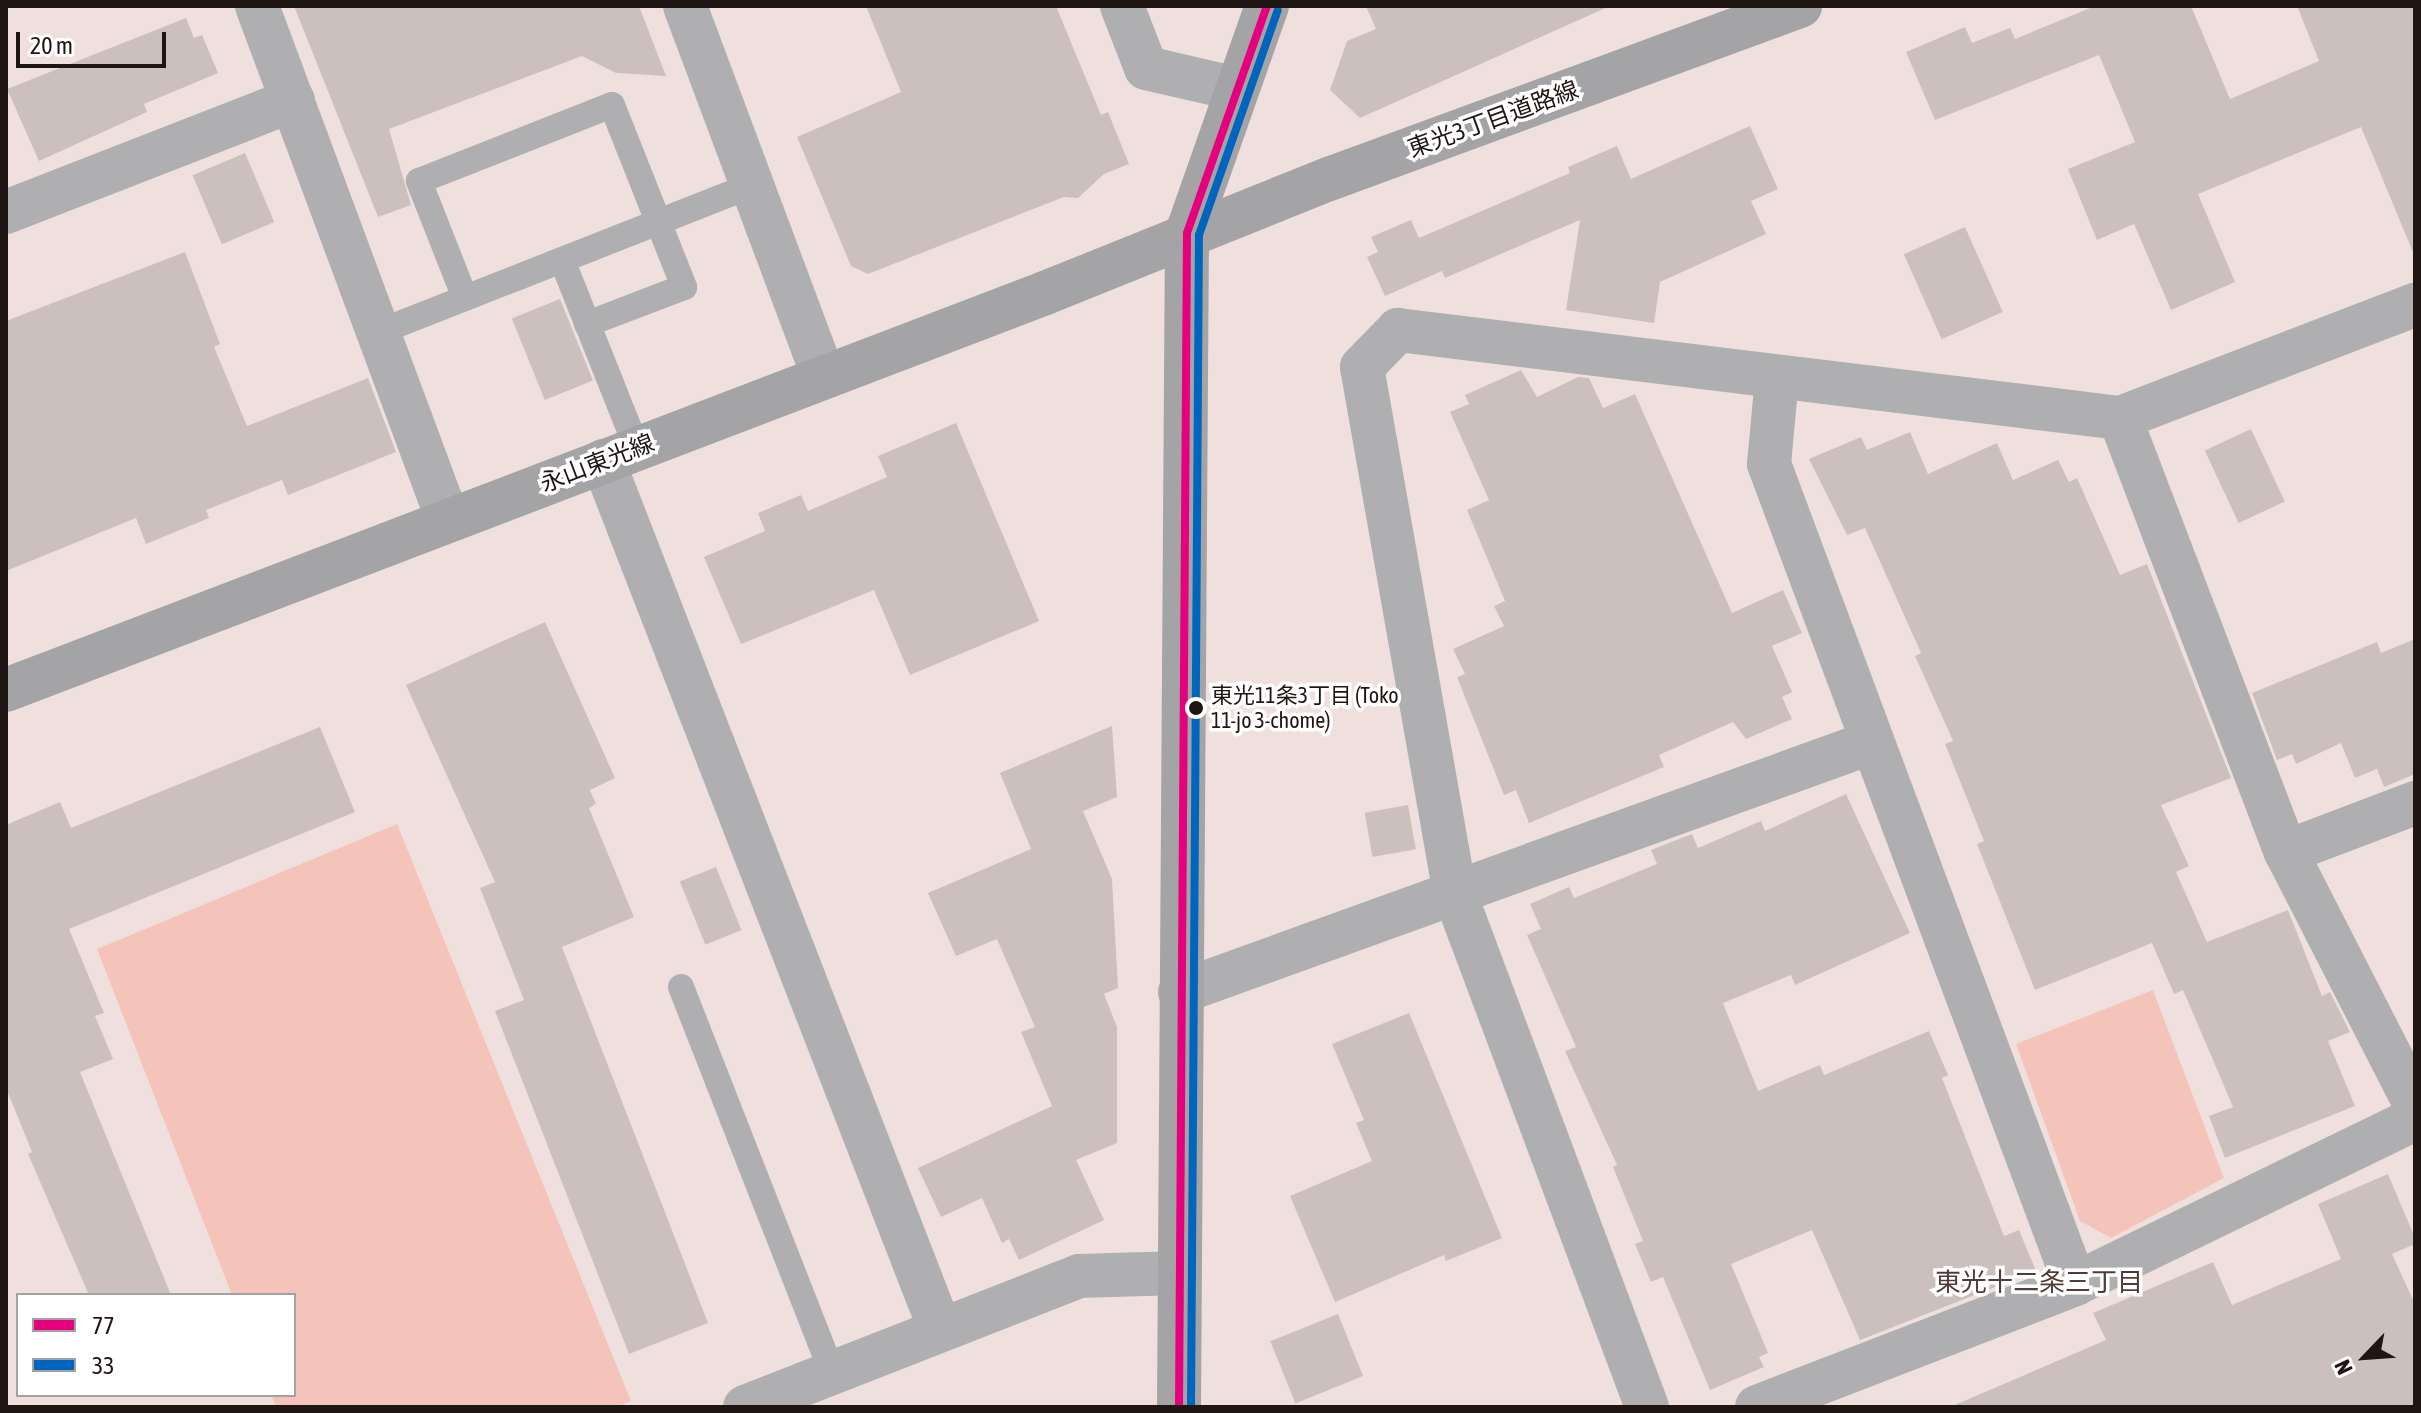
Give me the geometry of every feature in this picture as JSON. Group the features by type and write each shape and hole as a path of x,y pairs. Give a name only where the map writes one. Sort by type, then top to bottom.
{"street":[{"path":"257,6 448,520"},
{"path":"685,6 824,377"},
{"path":"1122,6 1146,68 1237,89"},
{"path":"1179,1407 1187,233 1267,6"},
{"name":"東光3丁目道路線","path":"1187,233 1800,6"},
{"path":"6,212 293,100"},
{"name":"永山東光線","path":"6,690 824,377 1187,233"},
{"path":"1647,1407 1455,894 1362,367 1398,330 2120,418 2415,305"},
{"path":"1777,378 1769,464 2075,1284"},
{"path":"2120,418 2286,852 2415,1104"},
{"path":"620,455 940,1329"},
{"path":"1180,992 1872,742"},
{"path":"2286,852 2415,803"},
{"path":"1757,1407 2075,1284 2415,1119"},
{"path":"745,1407 1079,1276 1179,1273"}],"lane":[{"path":"465,298 419,181 612,105 684,287 587,324"},
{"path":"379,332 752,185"},
{"path":"562,260 587,324 620,455"},
{"path":"681,987 832,1373"}],"shaded area":[{"path":"397,824 631,1401 617,1407 276,1407 272,1397 296,1397 296,1293 231,1293 97,949"},
{"path":"2153,990 2224,1178 2111,1238 2080,1221 2016,1044"}],"building":[{"path":"294,6 639,6 666,76 616,73 582,56 389,129 411,205 378,217"},
{"path":"866,6 1056,6 1101,115 1108,112 1129,164 1104,174 1078,198 1064,197 868,274 851,266 797,137 901,92"},
{"path":"1366,6 1610,6 1360,118 1330,90 1347,41 1376,29"},
{"path":"2095,6 2191,6 2230,99 2319,61 2297,6 2415,6 2415,257 2361,127 2198,194 2235,282 2171,310 2134,224 2097,240 2068,169 2135,142 2099,55 1935,120 1906,52 1965,27 1972,43 2010,28 2015,39"},
{"path":"186,18 194,38 202,35 218,73 144,104 147,112 39,161 7,89"},
{"path":"1750,126 1778,189 1751,201 1766,234 1660,282 1654,323 1566,310 1580,220 1445,278 1442,271 1385,296 1367,257 1378,252 1371,237 1411,220 1419,238 1570,173 1568,167 1617,146 1631,179"},
{"path":"245,153 274,222 222,244 193,175"},
{"path":"1965,227 2003,312 1942,339 1904,254"},
{"path":"185,252 220,344 214,347 247,426 368,378 396,452 288,495 282,480 206,510 209,518 146,544 136,518 6,571 6,321"},
{"path":"560,299 593,381 545,400 512,318"},
{"path":"1521,370 1537,397 1578,377 1589,378 1603,408 1635,394 1732,613 1783,590 1802,633 1772,646 1792,692 1782,697 1792,719 1746,739 1733,722 1659,755 1664,767 1529,823 1516,790 1504,795 1457,677 1465,674 1453,649 1504,626 1494,606 1505,601 1467,510 1489,500 1450,412 1469,404 1465,395"},
{"path":"956,423 1039,621 910,675 874,590 741,644 704,557 765,531 758,513 801,495 808,511 887,477 878,456"},
{"path":"2251,429 2285,502 2239,523 2205,451"},
{"path":"1910,432 1928,474 1997,443 2013,480 2058,460 2069,482 2077,478 2120,575 2147,564 2231,778 2161,805 2189,866 2176,872 2207,942 2288,910 2322,996 2330,992 2350,1032 2328,1041 2355,1106 2225,1158 2209,1116 2233,1107 2183,990 2174,994 2152,943 2035,990 1977,844 1984,841 1945,744 1953,741 1915,656 1921,653 1865,528 1847,535 1809,459 1861,437 1867,450"},
{"path":"545,622 615,778 590,790 596,804 589,808 634,917 562,947 708,1323 629,1354 495,1011 524,1000 480,888 495,882 406,685"},
{"path":"2415,639 2415,774 2384,787 2377,769 2355,778 2341,743 2296,764 2292,754 2277,760 2252,693 2377,642 2381,653"},
{"path":"1112,726 1117,797 1083,811 1112,879 1118,988 1104,994 1117,1027 1117,1143 1076,1160 1104,1220 1019,1260 1009,1239 1002,1243 982,1198 941,1217 918,1168 1052,1106 1021,1032 1035,1027 997,939 956,956 928,893 1031,849 1000,773"},
{"path":"320,727 355,812 69,929 104,1013 95,1016 113,1059 80,1072 170,1293 88,1293 28,1154 32,1152 6,1088 6,825 60,802 71,828"},
{"path":"1846,794 1910,933 1795,985 1791,975 1723,1003 1758,1091 1820,1065 1824,1075 1929,1031 1948,1075 1942,1078 2004,1236 2019,1230 2036,1271 1860,1340 1812,1230 1731,1264 1768,1353 1759,1357 1764,1367 1710,1390 1663,1277 1651,1282 1635,1244 1643,1241 1613,1167 1617,1165 1565,1051 1576,1047 1527,935 1541,929 1530,904 1569,887 1574,898 1657,864 1651,850 1692,834 1698,848 1761,821 1765,831"},
{"path":"1408,805 1416,849 1372,857 1365,813"},
{"path":"716,867 741,930 705,945 680,882"},
{"path":"1409,1013 1502,1238 1446,1261 1444,1255 1335,1302 1290,1196 1372,1161 1356,1123 1364,1120 1332,1044"},
{"path":"2388,1174 2415,1238 2415,1244 2392,1254 2415,1304 2415,1407 1950,1407 2106,1340 2093,1313 2213,1262 2232,1305 2341,1259 2318,1204"},
{"path":"1338,1314 1363,1376 1295,1403 1270,1341"}],"transit line":[{"name":"77","path":"1179,1407 1187,233 1267,6"},
{"name":"33","path":"1191,1407 1199,235 1278,10"}],"place":[{"name":"東光11条3丁目 (Toko 11-jo 3-chome)","path":"1196,708"}],"district":[{"name":"東光十二条三丁目","path":"2039,1283"}]}
